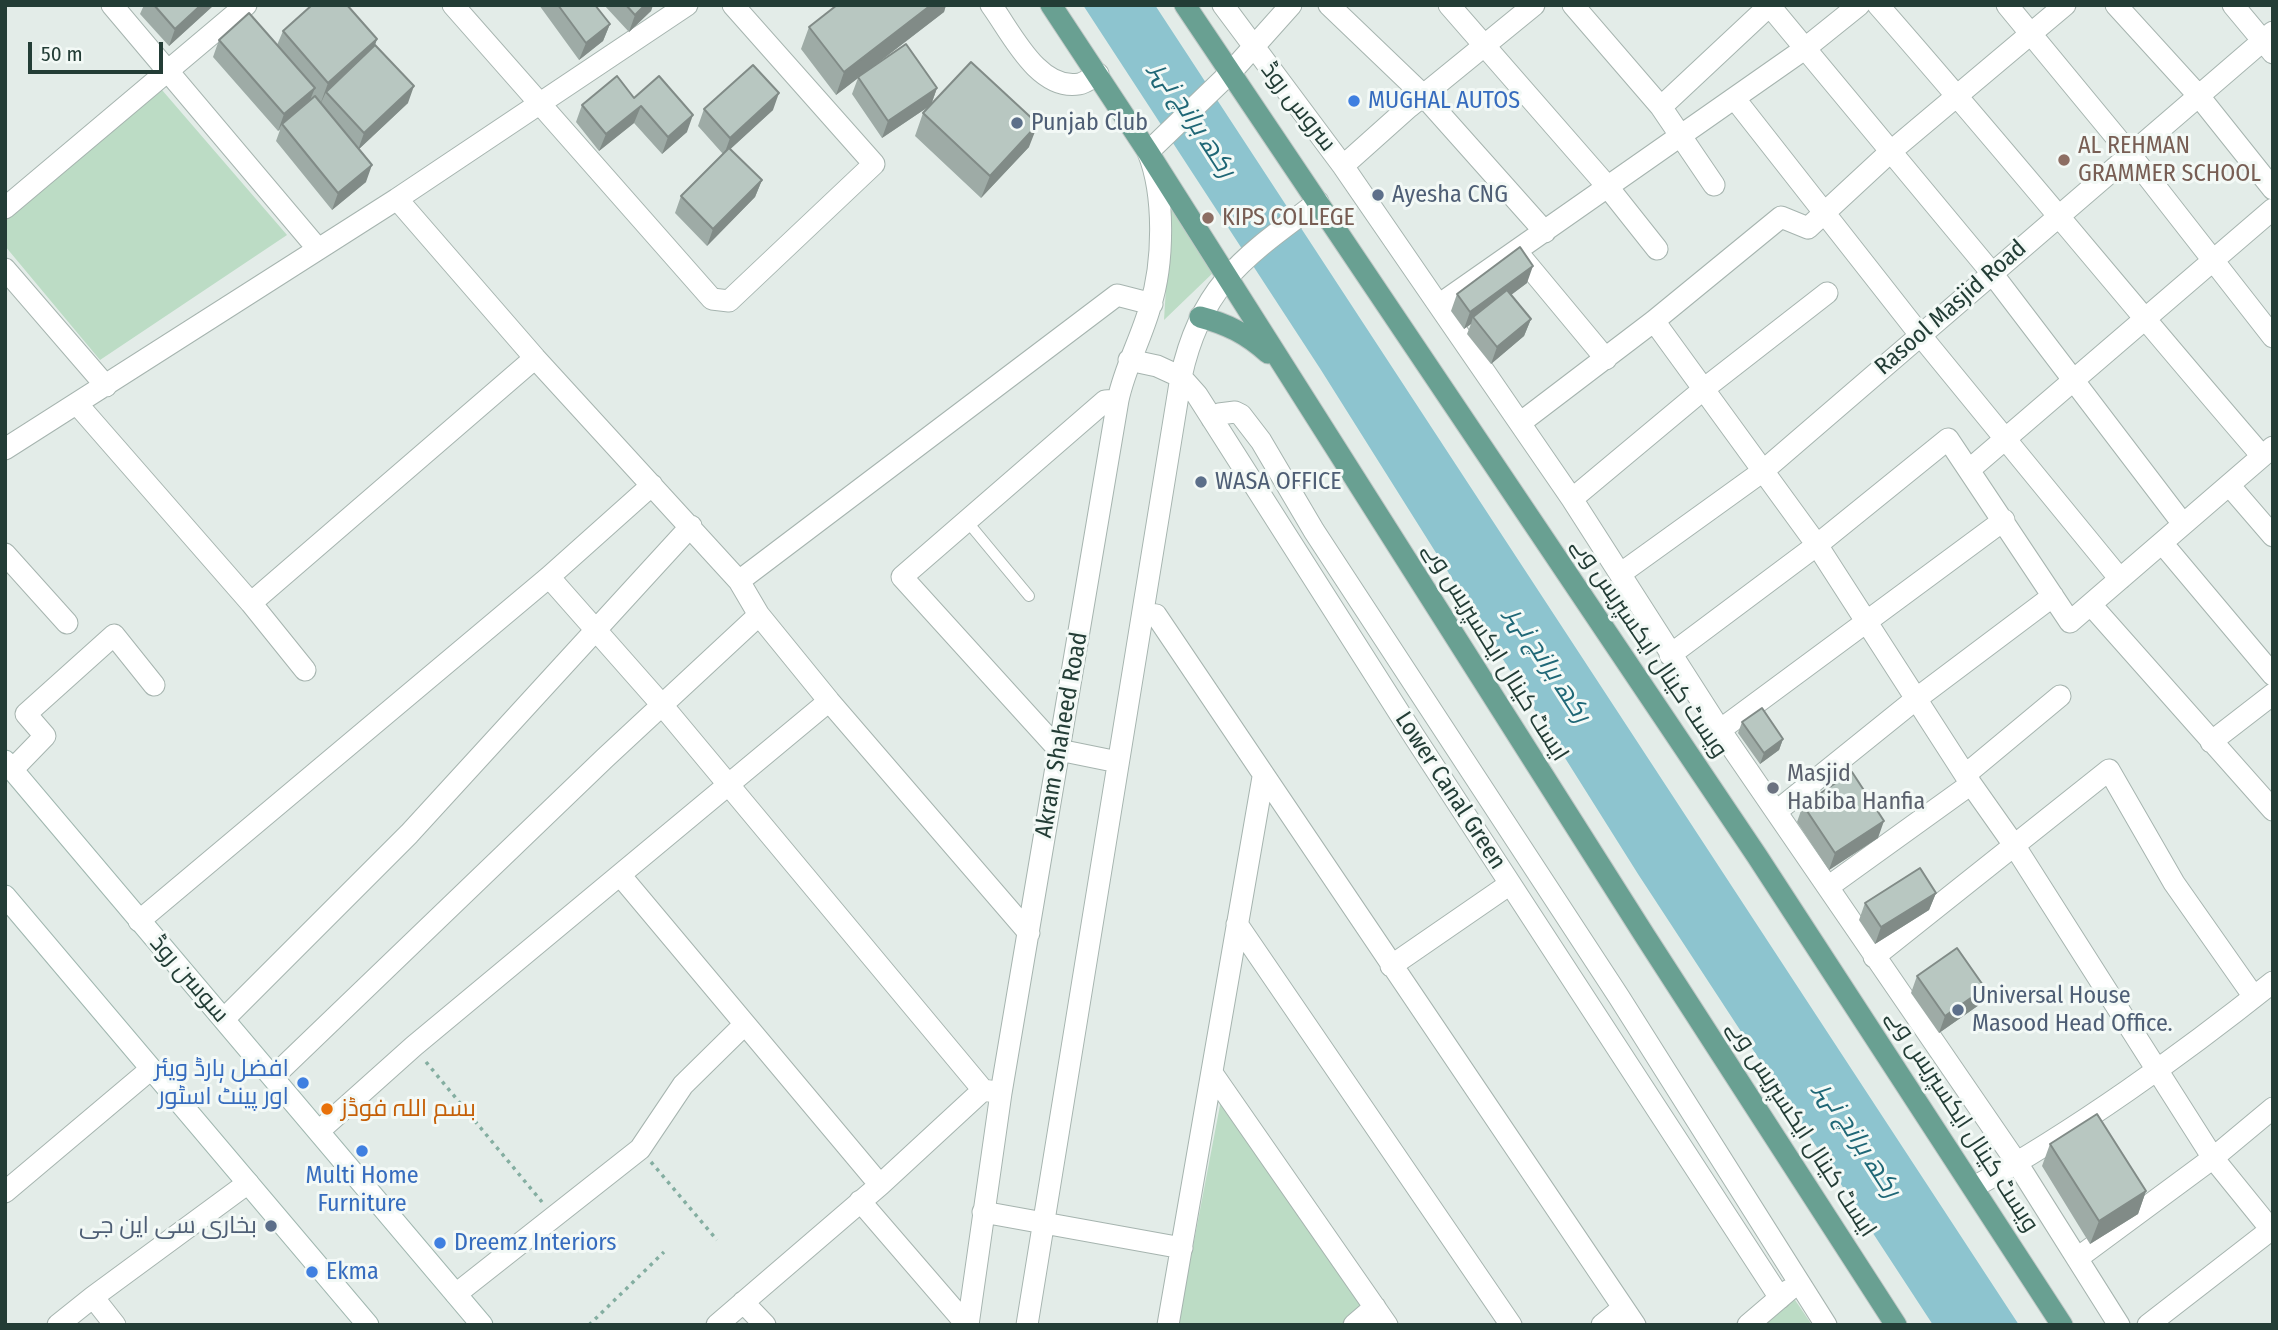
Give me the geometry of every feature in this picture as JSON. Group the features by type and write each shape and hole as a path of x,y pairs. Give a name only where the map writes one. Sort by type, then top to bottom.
{"main road":[{"name":"ایسٹ کینال ایکسپریس وے","path":"1051,5 1098,74 1154,146 1226,276 1896,1325"},
{"name":"ویسٹ کینال ایکسپریس وے","path":"1185,5 1226,78 1757,856 2062,1325"},
{"path":"1200,317 1225,323 1251,338 1278,361 1305,401"}],"street":[{"path":"112,5 318,249"},
{"path":"5,208 246,5"},
{"path":"453,5 712,299 729,301 874,164 871,157 733,5"},
{"path":"5,449 78,405 397,199 687,5"},
{"path":"991,5 1037,68 1049,77 1063,83 1080,84 1098,74"},
{"name":"سروس روڈ","path":"1223,5 1253,49 1343,166 1440,304 1572,499 1720,730 2017,1163 2079,1257 2119,1325"},
{"path":"1154,146 1226,78 1291,5"},
{"path":"1329,5 1423,95 1545,232"},
{"path":"1449,5 1607,186 1657,249"},
{"path":"1343,166 1423,95 1534,5"},
{"path":"1573,5 1661,107 1714,185"},
{"path":"1661,107 1769,5 1803,50 1991,272 2183,524"},
{"path":"1440,304 1735,99 1859,5"},
{"path":"1670,655 1817,545 1948,439 2070,622 2092,606 2267,452 2146,321 2061,216 1878,5"},
{"path":"2007,5 2215,260 2273,337"},
{"path":"1520,423 1606,359 1781,217 1808,228 1889,153 2065,5"},
{"path":"2116,5 2198,95 2273,189"},
{"path":"2233,5 2269,42"},
{"name":"Rasool Masjid Road","path":"1620,574 1763,471 2198,95 2269,42"},
{"path":"1735,99 1921,336 2120,579"},
{"name":"Akram Shaheed Road","path":"967,1325 983,1212 992,1091 1029,933 1118,400 1129,360 1152,304 1160,200 1154,146"},
{"path":"397,199 536,358 691,526 739,582 759,615 829,701 1029,933"},
{"path":"1027,1325 1181,377 1200,317 1226,276 1241,261 1312,206"},
{"path":"1969,470 2146,321 2273,209"},
{"path":"1517,252 1606,359"},
{"path":"5,269 106,386"},
{"path":"1572,499 1704,388 1827,293"},
{"path":"739,582 1117,295 1152,304"},
{"path":"1654,321 1817,545 1968,780 2014,845 2213,1158 2272,1230 2148,1325"},
{"path":"251,603 536,358"},
{"path":"1129,360 1157,366 1181,377"},
{"name":"Lower Canal Green","path":"1181,377 1197,395 1510,884 1780,1297"},
{"path":"1118,400 1105,401 902,577 1059,750 1118,762"},
{"path":"78,405 251,603 305,670"},
{"path":"1212,419 1219,414 1235,412 1241,415 1261,441 1314,531 1619,998 1826,1325"},
{"path":"139,920 549,577 652,485"},
{"path":"2229,485 2273,536"},
{"path":"1720,730 2004,520"},
{"path":"224,1019 409,834 691,526"},
{"path":"2162,543 2273,675"},
{"path":"5,554 67,624"},
{"path":"549,577 597,629 727,786 992,1091 717,1325"},
{"path":"1777,811 1916,699 2053,596"},
{"path":"2092,606 2273,810"},
{"path":"1143,613 1156,615 1629,1316 1602,1325"},
{"path":"273,1077 759,615"},
{"path":"9,765 45,736 26,714 114,635 154,685"},
{"path":"2211,743 2273,694"},
{"path":"1828,887 1968,780 2060,696"},
{"path":"319,1131 414,1046 829,701"},
{"name":"سوسن روڈ","path":"9,765 482,1325"},
{"path":"1874,957 2109,770 2174,883 2254,998"},
{"path":"1168,1325 1263,777"},
{"path":"620,875 880,1185"},
{"path":"1391,966 1510,884"},
{"path":"9,907 151,1069 368,1325"},
{"path":"1237,924 1511,1325"},
{"path":"1974,1187 2017,1163 2154,1069 2273,982"},
{"path":"456,1294 640,1149 683,1086 745,1024"},
{"path":"5,1192 151,1069"},
{"path":"1212,1073 1381,1316 1354,1325"},
{"path":"2079,1257 2213,1158 2273,1108"},
{"path":"58,1325 248,1183"},
{"path":"860,1202 967,1325"},
{"path":"983,1212 1182,1248"},
{"path":"1748,1325 1799,1282"},
{"path":"93,1297 115,1325"},
{"path":"743,1302 765,1325"}],"lane":[{"path":"966,520 1029,596"}],"path":[{"path":"414,1046 554,1216"},
{"path":"640,1149 717,1240"},
{"path":"589,1325 664,1252"}],"green space":[{"path":"162,90 287,235 100,360 5,246 5,221"},
{"path":"1171,206 1217,269 1164,320"},
{"path":"1222,1095 1366,1306 1344,1325 1178,1325"},
{"path":"1793,1297 1812,1325 1761,1325"}],"water":[{"name":"رکھ برانچ نہر","path":"1083,5 1155,5 2019,1325 1933,1325 1638,874 1321,370"}],"building":[{"path":"154,5 201,5 175,29"},
{"path":"312,5 347,5 377,39 328,83 283,31"},
{"path":"558,5 595,5 610,24 586,43"},
{"path":"626,5 645,5 635,15"},
{"path":"837,5 931,5 844,72 809,27"},
{"path":"249,13 315,88 284,114 219,40"},
{"path":"906,44 937,88 888,121 858,77"},
{"path":"375,45 414,86 364,133 326,92"},
{"path":"971,62 1038,124 990,176 923,113"},
{"path":"753,65 779,93 730,138 704,109"},
{"path":"617,76 634,98 659,76 693,115 668,137 641,106 606,134 582,105"},
{"path":"315,96 372,165 338,193 282,124"},
{"path":"729,148 762,180 713,229 681,196"},
{"path":"1520,247 1533,266 1470,312 1457,294"},
{"path":"1507,290 1531,319 1497,347 1473,317"},
{"path":"1762,708 1783,739 1764,753 1742,722"},
{"path":"1852,772 1884,821 1835,853 1803,805"},
{"path":"1920,868 1936,893 1881,927 1865,903"},
{"path":"1957,948 1985,988 1945,1016 1917,976"},
{"path":"2097,1114 2146,1191 2099,1221 2050,1144"}],"place":[{"name":"MUGHAL AUTOS","path":"1354,101"},
{"name":"Punjab Club","path":"1017,123"},
{"name":"AL REHMAN GRAMMER SCHOOL","path":"2064,160"},
{"name":"Ayesha CNG","path":"1378,195"},
{"name":"KIPS COLLEGE","path":"1208,218"},
{"name":"WASA OFFICE","path":"1201,482"},
{"name":"Masjid Habiba Hanfia","path":"1773,788"},
{"name":"Universal House Masood Head Office.","path":"1958,1010"},
{"name":"افضل ہارڈ ویئر اور پینٹ اسٹور","path":"303,1083"},
{"name":"بسم اللہ فوڈز","path":"327,1109"},
{"name":"Multi Home Furniture","path":"362,1151"},
{"name":"بخاری سی این جی","path":"271,1226"},
{"name":"Dreemz Interiors","path":"440,1243"},
{"name":"Ekma","path":"312,1272"}]}
